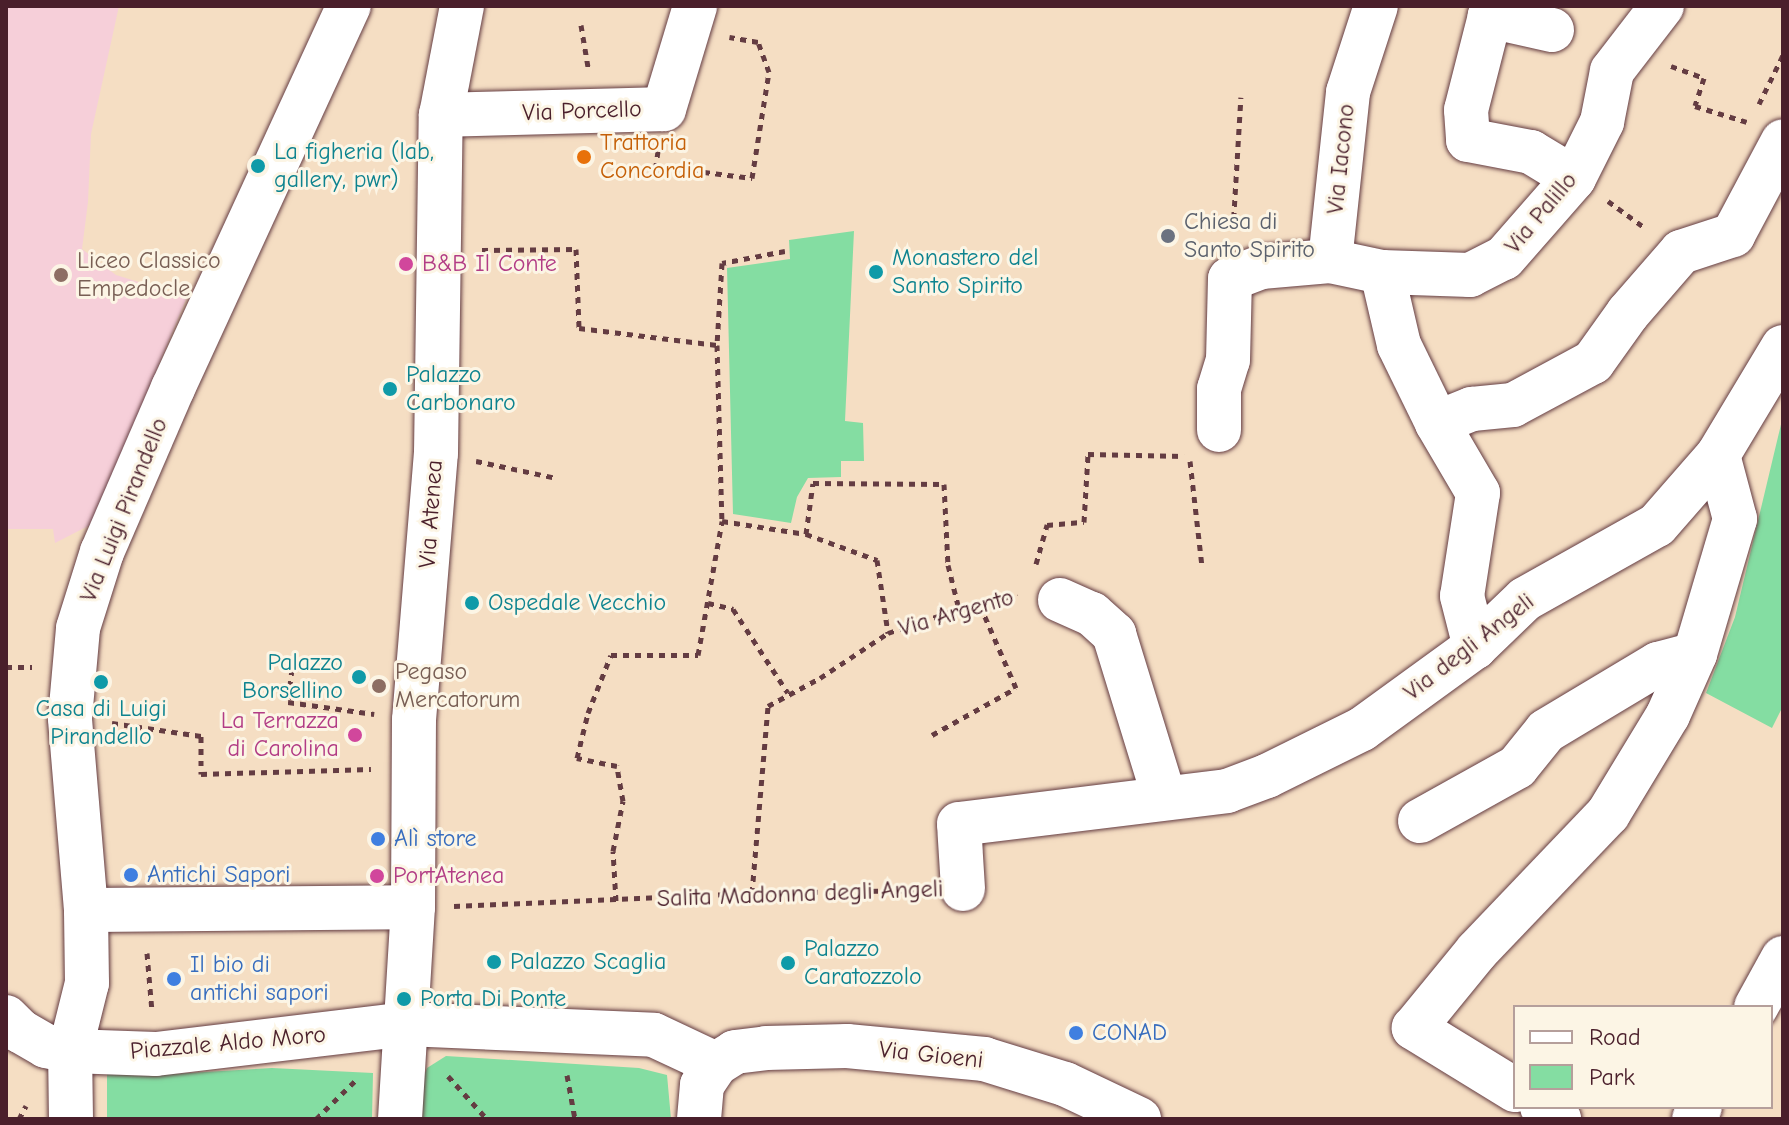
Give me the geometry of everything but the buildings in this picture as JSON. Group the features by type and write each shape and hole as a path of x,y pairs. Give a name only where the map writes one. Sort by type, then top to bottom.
{"street":[{"name":"Via Luigi Pirandello","path":"70,1051 87,983 86,910 70,718 78,628 102,552 349,6"},
{"name":"Via Atenea","path":"406,1024 413,907 414,720 436,453 441,115 462,6"},
{"name":"Via Iacono","path":"1330,261 1348,92 1376,6"},
{"name":"Via Palillo","path":"1330,261 1382,272 1470,275 1504,258 1574,178 1602,122 1612,71 1662,6"},
{"path":"1552,30 1490,16 1466,110 1468,140 1531,152 1574,178"},
{"name":"Via Porcello","path":"441,115 664,109 692,18"},
{"path":"1437,423 1472,409 1513,405 1593,362 1628,313 1681,252 1733,235 1767,132"},
{"path":"1204,443 1228,360 1230,279 1261,267 1330,261"},
{"path":"1382,272 1399,345 1437,423 1462,459 1478,493 1462,596 1475,647"},
{"name":"Via degli Angeli","path":"1164,797 1227,791 1267,776 1362,729 1475,647 1525,599 1657,525 1718,455 1783,347"},
{"path":"1513,1089 1414,1028 1486,941 1608,814 1668,715 1695,654 1735,519 1718,455"},
{"path":"1040,590 1092,614 1114,634 1164,797"},
{"path":"1420,821 1517,767 1546,731 1658,664 1695,654"},
{"name":"Salita Madonna degli Angeli","path":"963,889 959,824 1164,797"},
{"path":"86,910 144,913 413,907"},
{"path":"1757,1005 1783,958"},
{"name":"Piazzale Aldo Moro","path":"6,1017 20,1031 46,1046 70,1051 156,1054 406,1024 654,1035 716,1064"},
{"path":"400,1119 406,1024"},
{"name":"Via Gioeni","path":"716,1064 735,1052 779,1047 847,1046 984,1059 1065,1084 1139,1119"},
{"path":"70,1051 71,1119"},
{"path":"699,1119 702,1085 716,1064"}],"path":[{"path":"664,109 656,166 752,178 769,72 758,42 692,18"},
{"path":"581,25 589,70"},
{"path":"1626,49 1704,78 1695,106 1767,132 1783,55"},
{"path":"1230,279 1241,97"},
{"path":"439,251 576,249 579,328 717,345"},
{"path":"616,901 613,851 623,801 617,766 577,758 588,713 611,655 698,655 722,521 717,345 722,263 785,251"},
{"path":"1202,566 1204,443"},
{"name":"Via Argento","path":"752,893 768,706 820,678 888,633 979,603 1040,590 1047,525 1084,522 1088,454 1204,443"},
{"path":"436,453 557,478"},
{"path":"806,534 813,483 944,484 948,565 959,609"},
{"path":"722,521 806,534 877,560 888,633"},
{"path":"708,603 733,609 788,693"},
{"path":"932,735 1016,688 979,603"},
{"path":"292,669 288,702 414,720"},
{"path":"70,718 201,736 201,774 412,770"},
{"name":"Salita Madonna degli Angeli","path":"413,907 752,893 963,889"},
{"path":"144,913 156,1054"},
{"path":"316,1119 359,1077 355,1031"},
{"path":"443,1071 487,1119"}],"shaded area":[{"name":"Liceo Classico Empedocle","path":"6,6 119,6 91,134 82,249 116,275 187,297 92,524 55,543 53,529 6,529"}],"green space":[{"path":"854,231 845,421 863,423 864,461 841,461 841,477 808,478 797,497 791,523 733,514 727,268 790,259 789,240"},
{"path":"1783,416 1783,706 1772,728 1706,693 1735,617"},
{"path":"446,1056 639,1068 667,1075 671,1119 421,1119 423,1078 427,1068"},
{"path":"272,1068 373,1073 372,1119 107,1119 107,1073 170,1074"}],"place":[{"name":"Trattoria Concordia","path":"584,157"},
{"name":"La figheria (lab, gallery, pwr)","path":"258,166"},
{"name":"Chiesa di Santo Spirito","path":"1168,236"},
{"name":"B&B Il Conte","path":"406,264"},
{"name":"Monastero del Santo Spirito","path":"876,272"},
{"name":"Liceo Classico Empedocle","path":"61,275"},
{"name":"Palazzo Carbonaro","path":"390,389"},
{"name":"Ospedale Vecchio","path":"472,603"},
{"name":"Palazzo Borsellino","path":"359,677"},
{"name":"Casa di Luigi Pirandello","path":"101,682"},
{"name":"Pegaso Mercatorum","path":"379,686"},
{"name":"La Terrazza di Carolina","path":"355,735"},
{"name":"Alì store","path":"378,839"},
{"name":"Antichi Sapori","path":"131,875"},
{"name":"PortAtenea","path":"377,876"},
{"name":"Palazzo Scaglia","path":"494,962"},
{"name":"Palazzo Caratozzolo","path":"788,963"},
{"name":"Il bio di antichi sapori","path":"174,979"},
{"name":"Porta Di Ponte","path":"404,999"},
{"name":"CONAD","path":"1076,1033"}]}
